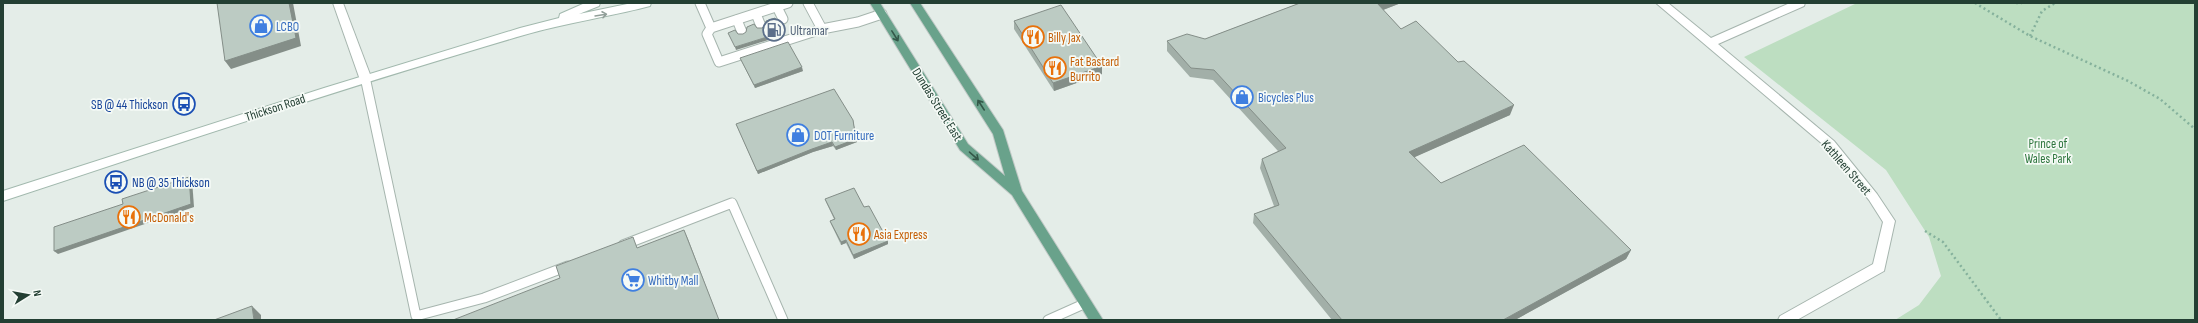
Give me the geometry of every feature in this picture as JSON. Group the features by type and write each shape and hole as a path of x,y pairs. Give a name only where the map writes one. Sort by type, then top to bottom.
{"main road":[{"name":"Dundas Street East","path":"875,3 964,147 1016,192"},
{"name":"Dundas Street East","path":"914,3 999,133 1016,192 1096,320"}],"street":[{"path":"338,3 365,78"},
{"name":"Thickson Road","path":"548,24 595,3"},
{"name":"Thickson Road","path":"3,196 365,78 548,24 612,13 646,3"},
{"name":"Kathleen Street","path":"1661,3 1830,144 1874,198 1889,221 1879,267 1784,320"},
{"path":"1710,43 1800,3"}],"lane":[{"path":"700,3 711,28"},
{"path":"788,3 711,28 707,34 719,62 750,48 791,35 858,22 882,14"},
{"path":"808,3 822,28"},
{"path":"777,7 783,19"},
{"path":"756,14 762,26"},
{"path":"737,20 742,32"},
{"path":"365,78 416,316 484,298 575,263"},
{"path":"611,249 732,203 783,320"},
{"path":"1048,320 1086,303"}],"path":[{"path":"1975,3 2030,36 2128,81 2160,99 2195,129"},
{"path":"2016,3 2022,3"},
{"path":"2030,36 2042,11 2055,3"},
{"path":"1926,231 1943,242 2000,320"}],"green space":[{"name":"Prince of Wales Park","path":"1857,3 2195,3 2195,320 1895,320 1919,305 1941,276 1929,237 1886,170 1744,57"}],"building":[{"name":"LCBO","path":"217,3 289,3 296,38 225,61"},
{"path":"1300,3 1377,3 1401,29 1416,21 1458,62 1464,61 1514,105 1409,152 1441,183 1524,145 1631,250 1503,320 1342,320 1254,214 1279,205 1262,159 1286,148 1214,70 1191,68 1167,41 1187,34 1205,39"},
{"path":"1061,5 1102,66 1053,83 1014,21"},
{"path":"775,18 783,32 735,47 728,33 735,30 738,34 743,34 746,32 747,27 754,24 757,28 762,28 765,26 766,21"},
{"path":"788,42 802,67 754,85 740,58"},
{"name":"DOT Furniture","path":"834,89 853,120 856,139 835,147 832,142 757,171 736,124"},
{"name":"McDonald's","path":"189,177 191,204 54,251 54,227 123,204 122,199"},
{"name":"Asia Express","path":"854,188 864,207 869,206 888,241 853,255 846,240 841,242 830,221 835,219 825,199"},
{"name":"Whitby Mall","path":"684,230 719,320 453,320 560,278 556,266 633,237 637,248"},
{"path":"252,306 254,320 214,320"}],"place":[{"name":"LCBO","path":"261,26"},
{"name":"Ultramar","path":"774,30"},
{"name":"Billy Jax","path":"1033,37"},
{"name":"Fat Bastard Burrito","path":"1055,68"},
{"name":"Bicycles Plus","path":"1242,97"},
{"name":"SB @ 44 Thickson","path":"184,104"},
{"name":"DOT Furniture","path":"798,135"},
{"name":"NB @ 35 Thickson","path":"116,182"},
{"name":"McDonald's","path":"129,217"},
{"name":"Asia Express","path":"859,234"},
{"name":"Whitby Mall","path":"633,280"}]}
